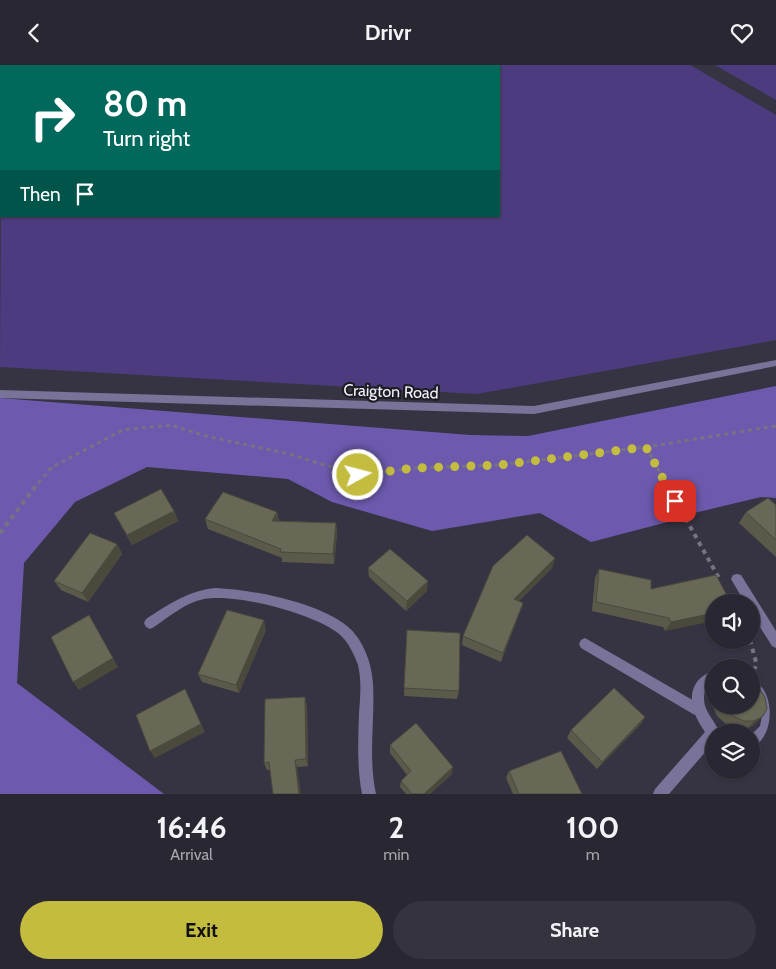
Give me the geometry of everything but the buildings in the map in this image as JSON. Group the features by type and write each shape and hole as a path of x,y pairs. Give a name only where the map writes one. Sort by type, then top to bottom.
{"street":[{"name":"Craigton Road","path":"0,393 534,410 776,363"},
{"path":"737,579 776,642"},
{"path":"150,623 202,594 224,593 248,596 308,612 323,617 343,630 360,654 366,671 364,762 368,794"},
{"path":"585,644 698,710"},
{"path":"705,681 700,687 697,698 698,710 706,724"},
{"path":"760,693 772,707 768,730 760,739"},
{"path":"660,794 705,743"}],"path":[{"path":"0,533 22,502 52,467 122,430 171,425 206,436 289,454 358,475 414,468 500,465 646,447 776,426"},
{"path":"646,447 723,585"}],"shaded area":[{"path":"500,65 690,65 776,115 776,340 477,394 0,367 1,217 500,217"},
{"path":"715,65 776,65 776,100"},
{"path":"776,386 776,498 761,497 690,514 679,519 591,542 540,513 432,531 332,502 288,479 147,467 75,502 24,563 17,683 164,794 0,794 0,398 470,435 528,436"}],"route":[{"path":"358,475 414,468 500,465 646,447 675,501"}]}
